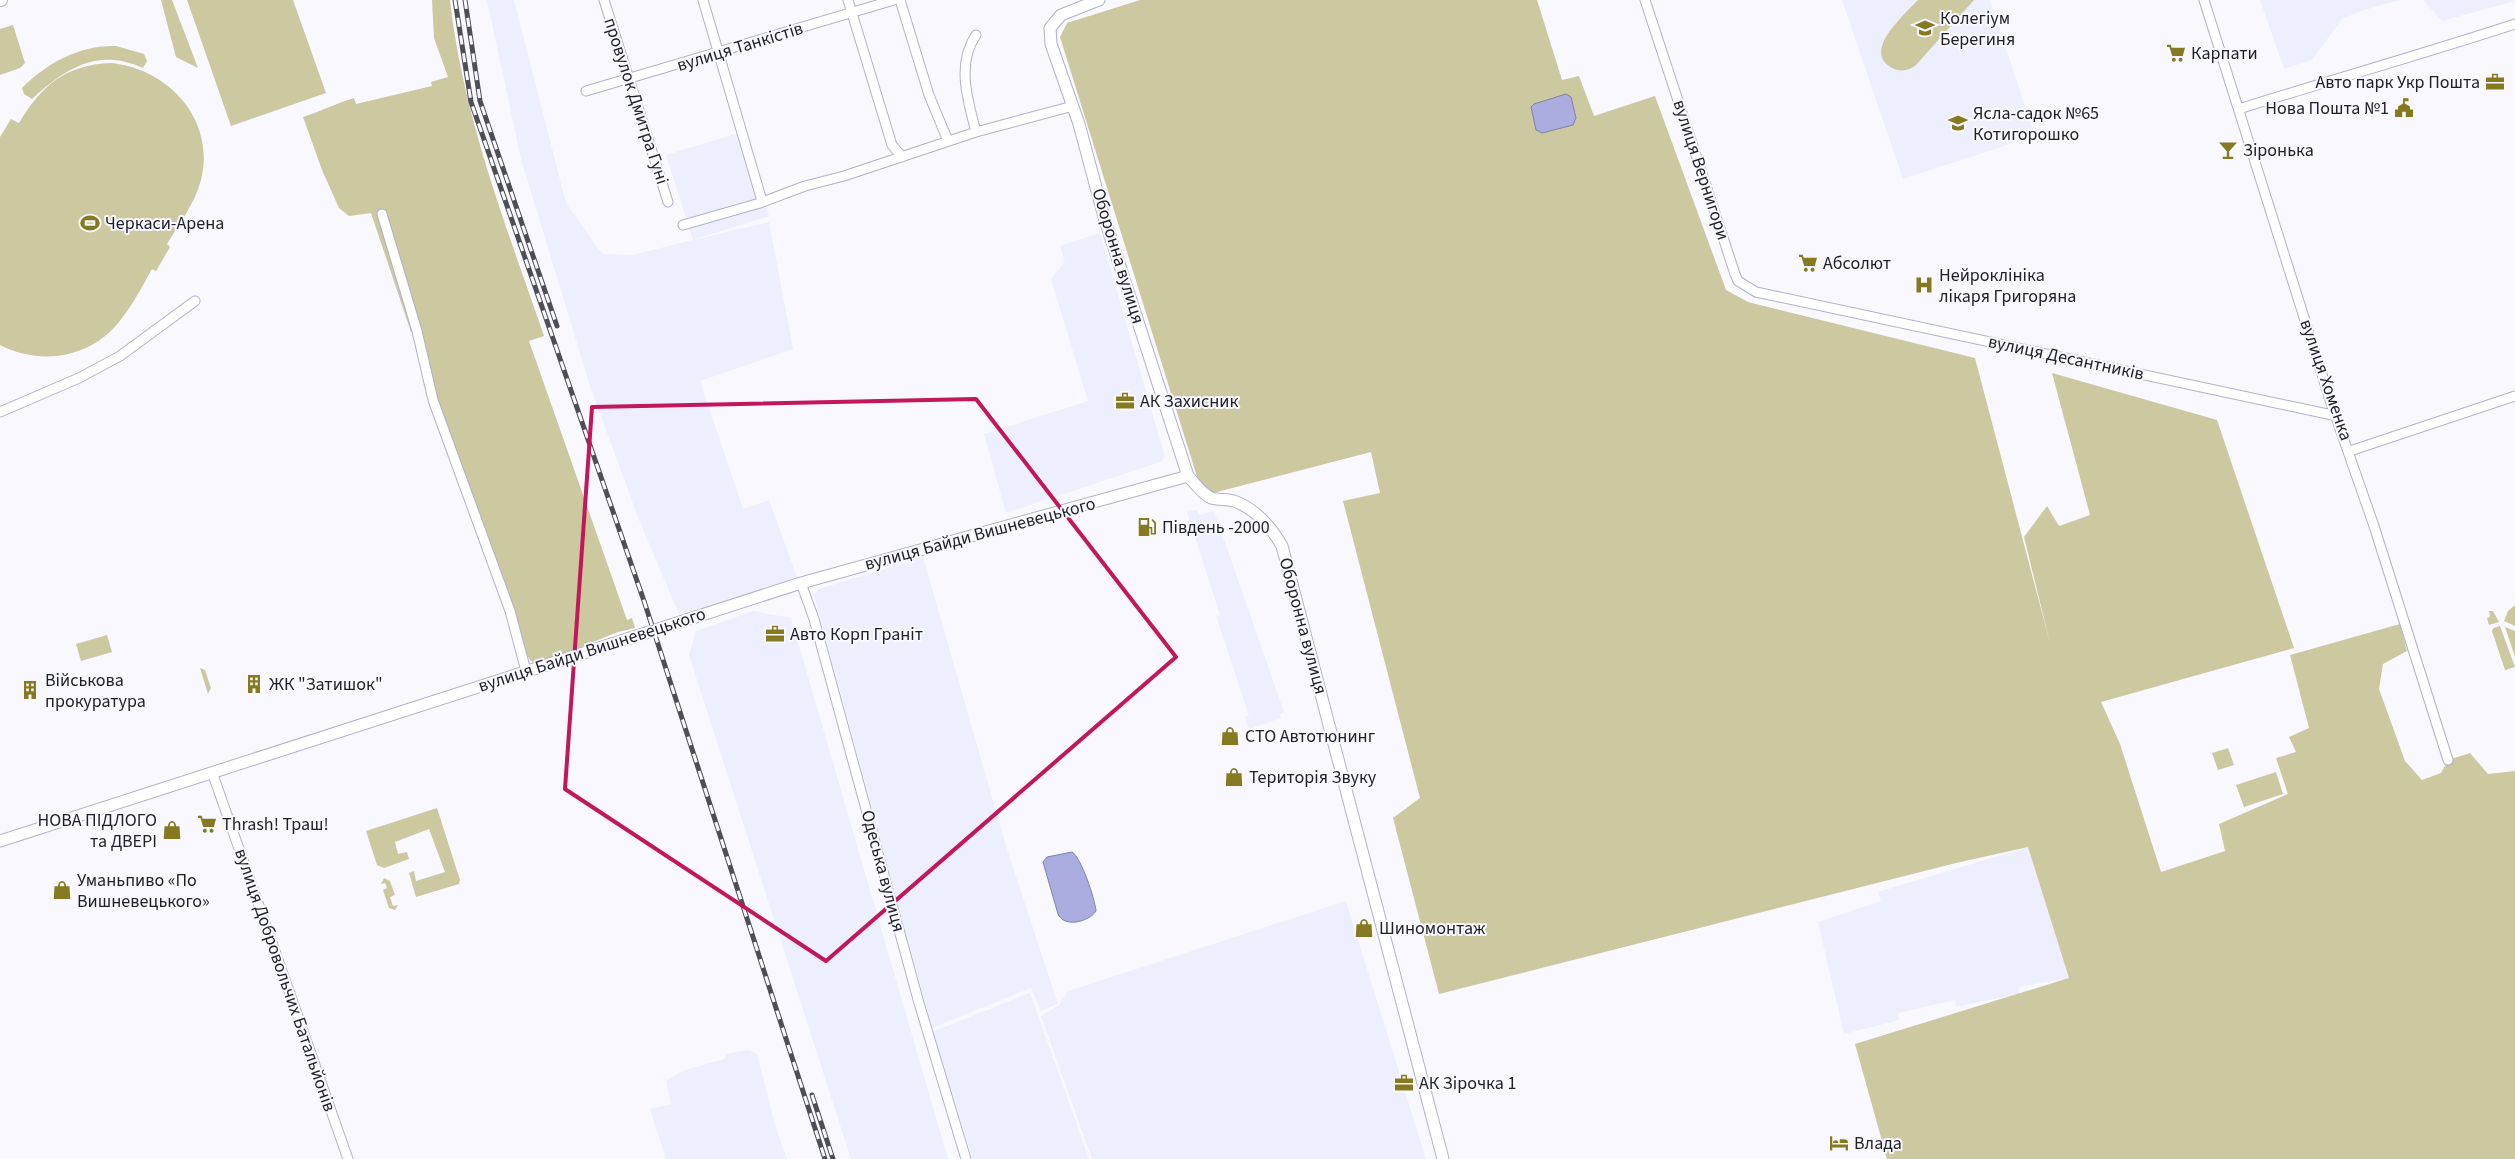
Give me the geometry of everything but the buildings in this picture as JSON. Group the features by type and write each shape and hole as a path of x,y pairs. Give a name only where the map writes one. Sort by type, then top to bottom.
{"street":[{"name":"провулок Дмитра Гуні","path":"604,0 668,202"},
{"path":"703,0 762,201"},
{"path":"848,0 892,146 902,157"},
{"name":"вулиця Танкістів","path":"586,92 894,0"},
{"path":"900,0 929,95 948,141"},
{"name":"Оборонна вулиця","path":"1099,0 1061,15 1050,28 1052,44 1073,106 1108,228 1188,476 1211,498 1235,502 1254,513 1275,533 1282,546 1443,1159"},
{"name":"вулиця Вернигори","path":"1645,0 1738,281 1756,292 1795,300"},
{"name":"вулиця Хоменка","path":"2204,0 2448,760"},
{"path":"2239,110 2303,88 2403,61 2515,24"},
{"path":"976,35 966,54 965,79 976,132"},
{"path":"683,225 976,132 1073,106"},
{"path":"382,214 417,331 433,400 510,611 526,671"},
{"name":"вулиця Десантників","path":"1795,300 2337,416"},
{"path":"0,412 79,378 120,356 195,301"},
{"path":"2350,451 2515,396"},
{"name":"вулиця Байди Вишневецького","path":"0,841 801,583 1188,476"},
{"name":"Одеська вулиця","path":"801,583 814,619 919,1003 966,1159"},
{"name":"вулиця Добровольчих Батальйонів","path":"212,772 348,1159"}],"highlighted area":[{"path":"976,399 1176,657 826,961 565,789 592,407"}],"shaded area":[{"path":"161,0 172,0 198,68 176,57"},
{"path":"187,0 293,0 326,93 231,126"},
{"path":"432,0 450,0 456,43 475,128 501,212 544,336 529,341 627,620 632,618 635,628 618,632 538,664 533,663 528,657 435,399 432,374 419,331 411,332 371,213 349,216 339,208 322,170 303,117 354,98 356,104 432,86 431,82 448,77 434,38"},
{"path":"487,0 514,0 566,203 602,254 633,255 769,222 793,349 700,381 743,509 769,500 798,580 679,614 639,520 590,386 521,159"},
{"path":"1140,0 1537,0 1562,80 1579,76 1594,116 1655,96 1726,290 1748,302 1975,358 2050,643 2024,537 2047,506 2059,526 2090,515 2052,373 2217,420 2294,648 2101,702 2120,744 2161,872 2225,851 2219,824 2288,794 2276,758 2296,752 2289,737 2309,728 2290,655 2400,624 2407,651 2383,664 2379,689 2405,761 2422,780 2441,773 2448,760 2470,753 2488,774 2515,771 2515,1159 1887,1159 1855,1044 2069,978 2028,847 1956,863 1439,994 1393,818 1420,798 1343,501 1380,493 1371,452 1213,493 1199,483 1060,37 1067,23"},
{"path":"1842,0 1990,0 2035,136 1903,179"},
{"path":"1918,0 1974,0 1916,65 1906,70 1894,69 1884,62 1881,53 1883,44 1895,24"},
{"path":"2260,0 2400,0 2364,10 2342,19 2312,60 2284,69"},
{"path":"2423,0 2515,0 2515,1 2442,21"},
{"path":"13,25 25,63 20,68 0,75 0,29"},
{"path":"102,46 116,46 144,54 147,61 143,68 126,62 96,61 69,70 32,99 24,94 22,88 42,71 64,57"},
{"name":"Черкаси-Арена","path":"111,63 132,67 152,75 169,87 183,101 194,118 201,137 204,158 201,180 195,197 167,244 170,247 156,271 152,269 128,310 107,334 94,344 64,355 32,355 16,352 0,345 0,137 11,119 19,123 37,98 56,80 80,68"},
{"path":"742,132 769,216 693,240 666,155"},
{"path":"1100,233 1165,457 1160,462 1006,513 984,434 1088,401 1051,279 1065,262 1060,246"},
{"path":"1197,510 1199,515 1214,511 1284,712 1280,714 1281,718 1249,729 1245,717 1249,716 1216,616 1220,615 1187,512"},
{"path":"923,557 1006,846 1058,1004 1041,1011 1031,988 932,1028 814,595 819,589"},
{"path":"2515,605 2515,626 2504,621 2508,611"},
{"path":"753,611 791,618 948,1159 851,1159 689,655 696,631"},
{"path":"2489,611 2493,611 2499,622 2489,625 2487,618 2490,617"},
{"path":"2500,626 2515,667 2505,670 2492,631 2493,628"},
{"path":"2505,627 2515,631 2515,657"},
{"path":"107,635 112,652 81,661 76,644"},
{"path":"200,668 205,670 211,688 208,694"},
{"path":"2228,748 2234,765 2218,770 2212,753"},
{"path":"2276,772 2283,794 2244,807 2236,785"},
{"path":"437,808 460,880 459,884 416,897 409,873 414,871 416,881 445,872 429,829 395,842 398,854 407,852 409,859 384,868 377,865 366,831"},
{"path":"2028,847 2069,978 2018,987 2019,994 1956,1007 1955,1000 1898,1013 1899,1020 1844,1034 1818,922 1881,901 1878,892"},
{"path":"384,878 390,881 395,895 390,897 393,906 398,905 395,910 389,908 383,890 387,888 385,883 381,884"},
{"path":"1346,901 1426,1159 1092,1159 1041,1016 1059,1005 1068,991"},
{"path":"1030,993 1089,1159 973,1159 932,1032"},
{"path":"748,1050 757,1054 776,1128 787,1159 666,1159 650,1109 671,1104 666,1081 682,1071 724,1059 727,1054"}],"water":[{"path":"1566,94 1571,97 1576,118 1573,125 1542,133 1536,130 1531,107 1534,104"},
{"path":"1072,852 1076,855 1083,870 1096,911 1088,918 1077,922 1065,921 1058,914 1043,862 1047,857"}],"railway":[{"path":"455,0 471,102 644,601 825,1159"},
{"path":"465,0 480,101 557,326"},
{"path":"812,1095 833,1159"}],"place":[{"name":"Колегіум Берегиня","path":"1925,28"},
{"name":"Карпати","path":"2176,53"},
{"name":"Авто парк Укр Пошта","path":"2495,82"},
{"name":"Нова Пошта №1","path":"2404,108"},
{"name":"Ясла-садок №65 Котигорошко","path":"1958,123"},
{"name":"Зіронька","path":"2228,150"},
{"name":"Черкаси-Арена","path":"90,223"},
{"name":"Абсолют","path":"1808,263"},
{"name":"Нейроклініка лікаря Григоряна","path":"1924,285"},
{"name":"АК Захисник","path":"1125,401"},
{"name":"Південь -2000","path":"1147,527"},
{"name":"Авто Корп Граніт","path":"775,634"},
{"name":"ЖК \"Затишок\"","path":"254,684"},
{"name":"Військова прокуратура","path":"30,690"},
{"name":"СТО Автотюнинг","path":"1230,736"},
{"name":"Територія Звуку","path":"1234,777"},
{"name":"Thrash! Траш!","path":"207,824"},
{"name":"НОВА ПІДЛОГО та ДВЕРІ","path":"172,830"},
{"name":"Уманьпиво «По Вишневецького»","path":"62,890"},
{"name":"Шиномонтаж","path":"1364,928"},
{"name":"АК Зірочка 1","path":"1404,1083"},
{"name":"Влада","path":"1839,1143"}]}
